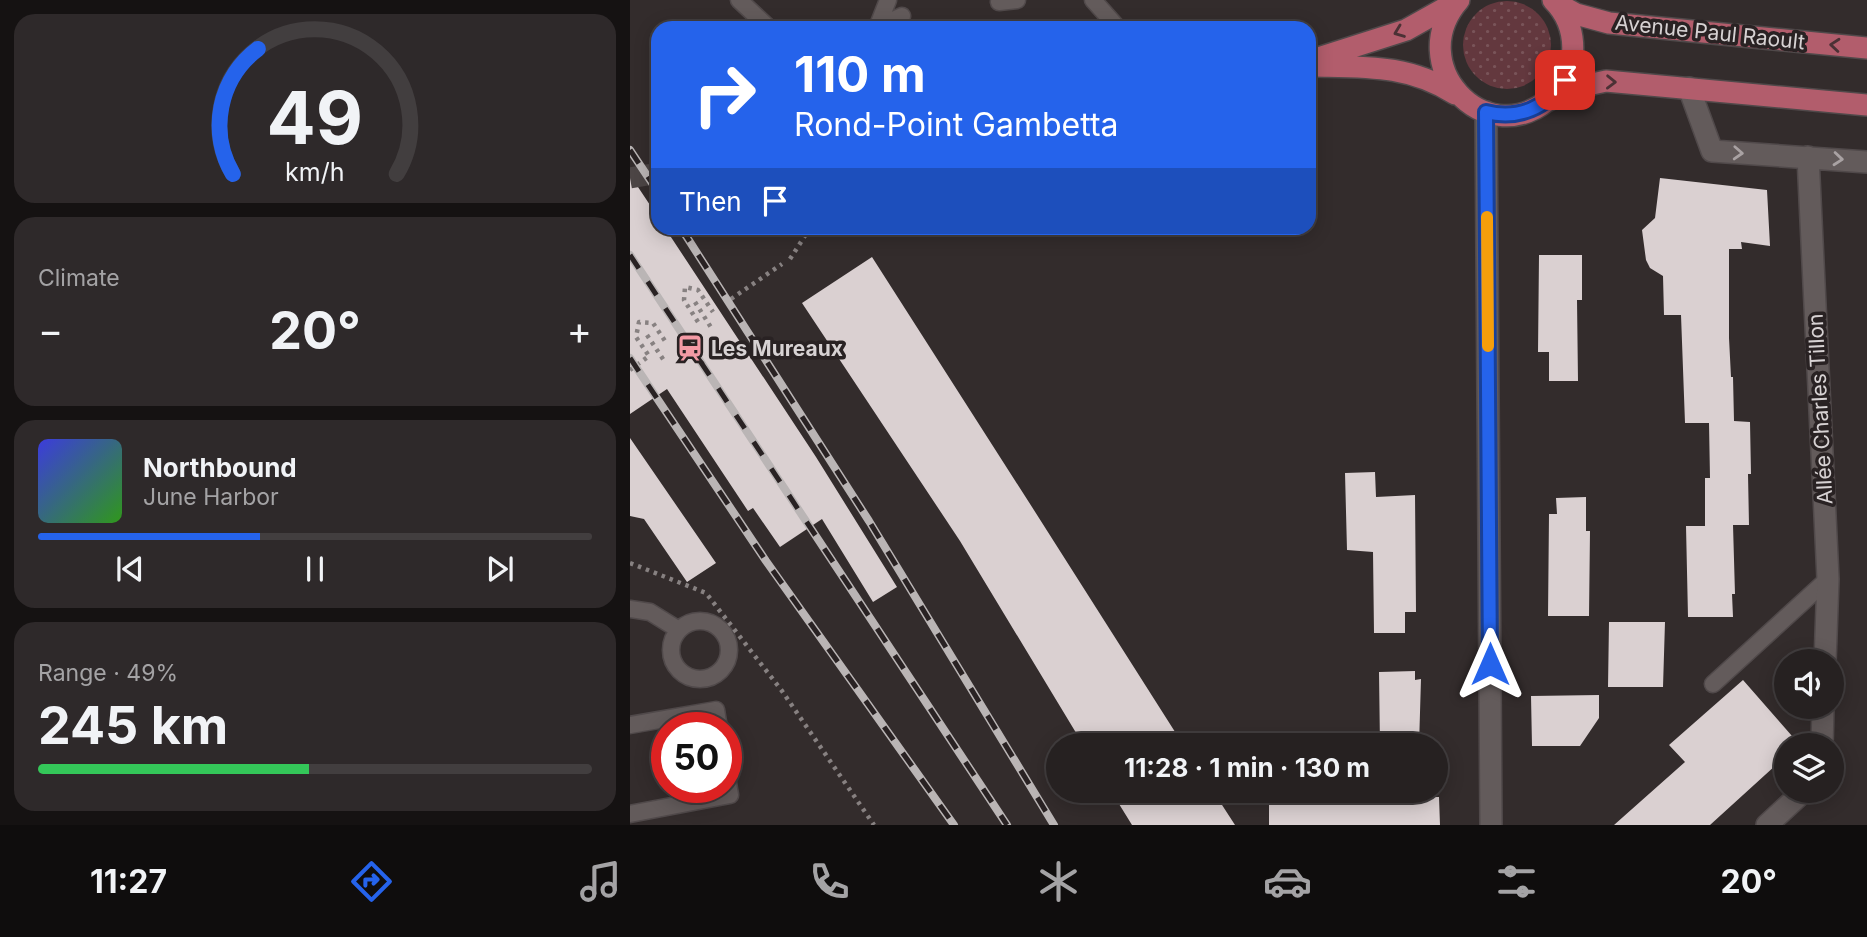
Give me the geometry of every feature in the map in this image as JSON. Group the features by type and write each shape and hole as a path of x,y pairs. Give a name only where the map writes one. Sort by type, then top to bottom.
{"main road":[{"path":"1316,61 1406,30 1459,0"},
{"path":"1459,0 1444,23 1440,50 1446,77 1463,98"},
{"path":"1547,101 1565,80 1573,54 1570,27 1555,2"},
{"name":"Avenue Paul Raoult","path":"1555,2 1576,15 1609,23 1867,47"},
{"path":"1316,63 1406,71 1428,78 1486,112 1504,115 1522,113 1574,88 1606,81 1867,105"}],"street":[{"path":"1689,88 1712,151 1867,162"},
{"path":"1486,112 1491,825"},
{"name":"Allée Charles Tillon","path":"1808,157 1828,579 1825,649"},
{"path":"1767,825 1791,803"}],"lane":[{"path":"739,0 762,21"},
{"path":"880,21 888,0"},
{"path":"999,2 1017,0"},
{"path":"1093,0 1112,21"},
{"path":"892,21 902,16"},
{"path":"1713,684 1828,579"},
{"path":"630,609 650,612 679,629"},
{"path":"630,725 651,721"},
{"path":"630,814 688,803"}],"path":[{"path":"790,258 805,235"},
{"path":"731,299 782,264"},
{"path":"698,322 684,300 685,287 698,290 713,312"},
{"path":"695,302 712,329"},
{"path":"630,370 649,356 636,337 639,322 653,323 667,344"},
{"path":"647,335 664,362"},
{"path":"630,563 706,593 782,691 874,825"}],"shaded area":[{"path":"1498,1 1516,1 1532,8 1544,20 1551,36 1551,54 1544,70 1532,82 1516,89 1498,89 1482,82 1470,70 1463,54 1463,36 1470,20 1482,8"}],"building":[{"path":"630,175 651,206 651,235 670,235 816,457 897,587 873,602 822,519 780,547 753,508 748,511 667,389 630,414"},
{"path":"1660,178 1767,190 1770,246 1741,242 1742,249 1729,249 1729,338 1734,421 1750,422 1751,474 1748,474 1749,525 1733,525 1733,617 1688,617 1686,526 1705,526 1705,478 1710,478 1709,423 1685,423 1681,315 1664,315 1663,276 1650,268 1646,260 1642,230 1655,218"},
{"path":"1539,255 1582,255 1582,300 1577,300 1578,381 1549,381 1549,352 1538,352"},
{"path":"872,257 1176,733 1076,733 960,541 802,303"},
{"path":"630,438 716,563 687,582 644,519 630,516"},
{"path":"1375,472 1376,497 1415,495 1416,612 1405,612 1405,633 1374,633 1373,552 1347,550 1345,473"},
{"path":"1586,497 1586,531 1590,531 1589,616 1548,616 1549,514 1557,514 1556,498"},
{"path":"1609,622 1665,622 1663,687 1608,687"},
{"path":"1415,671 1415,680 1421,679 1419,733 1380,733 1379,672"},
{"path":"1743,680 1774,715 1774,719 1777,719 1789,733 1774,733 1774,767 1710,825 1614,825 1685,762 1669,745"},
{"path":"1599,695 1599,718 1580,746 1532,746 1531,696"},
{"path":"1118,803 1221,803 1235,825 1132,825"},
{"path":"1269,803 1439,803 1440,825 1269,825"}],"tunnel":[{"path":"630,178 651,174"}],"railway":[{"path":"630,150 651,182"},
{"path":"685,235 869,521 1054,825"},
{"path":"630,255 1007,825"},
{"path":"630,358 766,561 954,825"}],"slow traffic":[{"path":"1487,217 1488,346"}],"place":[{"name":"Les Mureaux","path":"690,348"}],"route":[{"path":"1490,664 1486,112 1504,115 1531,110 1554,95 1565,80"}]}
